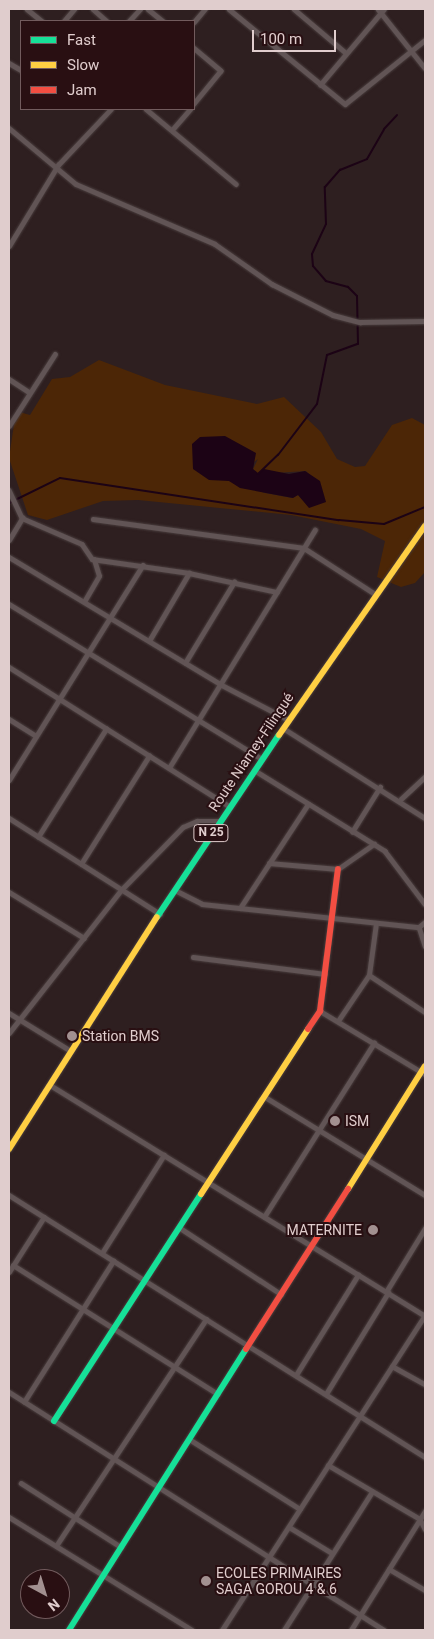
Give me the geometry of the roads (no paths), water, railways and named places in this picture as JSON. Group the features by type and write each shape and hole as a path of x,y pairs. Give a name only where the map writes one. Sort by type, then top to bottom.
{"street":[{"path":"27,9 41,20"},
{"path":"65,20 74,9"},
{"path":"93,9 106,20"},
{"path":"130,20 140,9"},
{"path":"148,9 161,20"},
{"path":"195,21 205,9"},
{"path":"229,9 345,104 425,40"},
{"path":"294,9 346,53"},
{"path":"320,85 381,10 425,68"},
{"path":"195,49 221,71 195,103"},
{"path":"9,63 20,69"},
{"path":"9,246 58,165 110,110"},
{"path":"147,110 236,184"},
{"path":"172,130 189,110"},
{"path":"9,128 58,165 76,184 215,244 272,284 333,315 360,322 425,321"},
{"path":"9,426 55,354"},
{"path":"9,379 29,392"},
{"path":"9,490 22,518 82,544 94,560 99,576 84,602"},
{"path":"9,540 22,518"},
{"path":"93,519 304,548 376,594"},
{"name":"Route Niamey-Filingué","path":"9,1149 229,806 425,526"},
{"path":"169,768 314,530"},
{"path":"9,557 220,684 289,720"},
{"path":"94,560 143,565 189,573 277,592"},
{"path":"9,780 143,565"},
{"path":"149,641 189,573"},
{"path":"185,663 234,582"},
{"path":"9,604 87,654 262,759"},
{"path":"9,667 229,806"},
{"path":"9,719 36,736"},
{"path":"283,728 401,799 425,818"},
{"path":"38,837 106,729"},
{"path":"81,864 149,756"},
{"path":"9,768 14,772"},
{"path":"254,770 385,851 425,904"},
{"path":"401,799 425,777"},
{"path":"352,832 380,787"},
{"path":"240,908 308,804"},
{"path":"9,818 160,914"},
{"path":"9,1033 121,890 183,828 197,821 219,822"},
{"path":"269,863 338,869 374,844"},
{"path":"54,1421 320,1011 338,869"},
{"path":"175,890 202,904 419,927 425,922"},
{"path":"9,892 84,938"},
{"path":"338,1022 369,975 376,922"},
{"path":"419,927 425,946"},
{"path":"193,957 325,974"},
{"path":"369,975 425,1012"},
{"path":"69,1630 424,1070 320,1011"},
{"path":"9,1013 71,1051"},
{"path":"264,1217 374,1043"},
{"path":"50,1084 425,1315 222,1630"},
{"path":"265,1097 425,1195"},
{"path":"102,1253 164,1155"},
{"path":"9,1195 425,1457"},
{"path":"9,1272 44,1217"},
{"path":"180,1228 281,1294"},
{"path":"326,1394 425,1228"},
{"path":"24,1402 113,1260"},
{"path":"13,1265 218,1394"},
{"path":"296,1375 358,1275"},
{"path":"56,1546 206,1319"},
{"path":"392,1366 425,1384"},
{"path":"9,1392 384,1630"},
{"path":"190,1439 300,1509"},
{"path":"328,1465 420,1519 425,1529"},
{"path":"21,1483 121,1547"},
{"path":"284,1630 372,1492"},
{"path":"350,1630 425,1511"},
{"path":"9,1516 192,1630"},
{"path":"289,1527 332,1553"},
{"path":"389,1568 425,1590"}],"waterway":[{"path":"258,474 278,455 317,404 327,355 358,344 357,296 348,287 326,281 313,266 312,254 326,224 325,187 340,170 367,159 384,129 397,115"},
{"path":"9,503 60,478 339,520 384,524 425,507"}],"place":[{"name":"Station BMS","path":"72,1036"},
{"name":"ISM","path":"335,1121"},
{"name":"MATERNITE","path":"373,1230"},
{"name":"ECOLES PRIMAIRES SAGA GOROU 4 & 6","path":"206,1581"}]}
